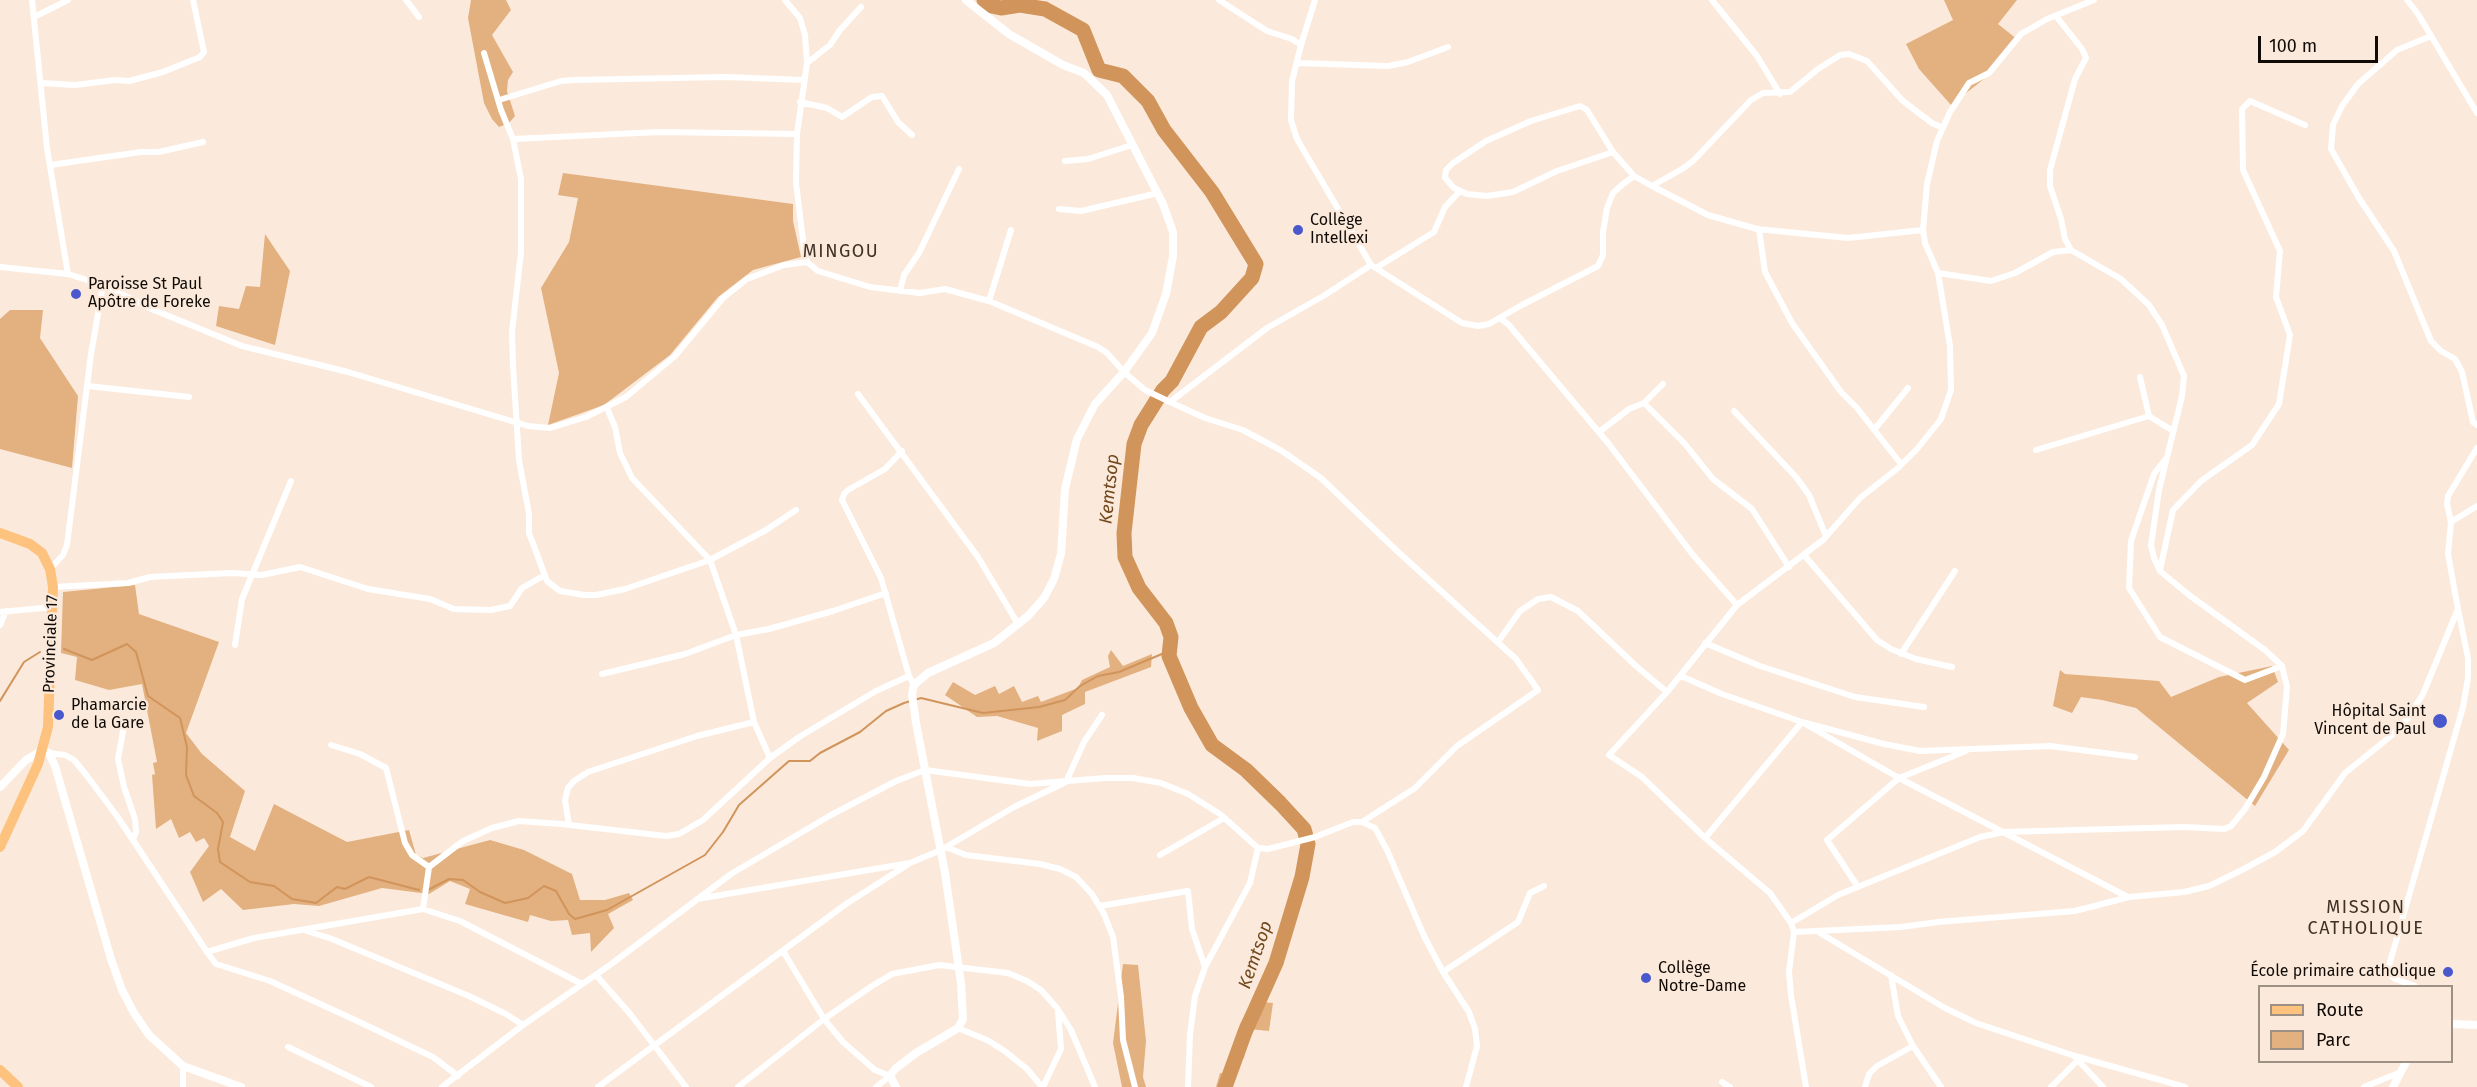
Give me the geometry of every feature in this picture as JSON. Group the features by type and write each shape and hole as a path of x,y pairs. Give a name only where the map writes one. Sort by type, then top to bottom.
{"main road":[{"name":"Provinciale 17","path":"0,533 30,544 42,553 50,569 53,587 46,751 0,847"},
{"path":"0,1070 16,1087"}],"street":[{"path":"32,0 50,165 68,274"},
{"path":"34,17 68,0"},
{"path":"41,83 75,85 115,80 129,81 163,72 200,57 204,52 193,0"},
{"path":"406,0 419,17"},
{"path":"876,1087 916,1053 958,1028 963,1019 944,849 925,770 912,694 914,685 928,673 980,651 1018,624 1044,598 1054,579 1060,554 1065,489 1077,439 1095,405 1124,372 1156,325 1171,269 1173,232 1158,193 1107,95 1084,73 1063,65 1009,34 966,0"},
{"path":"1219,0 1267,31 1292,39 1301,45"},
{"path":"1315,0 1301,45 1292,88 1291,110 1298,139 1373,266 1462,323 1478,326 1501,319 1520,306 1598,266 1603,255 1604,220 1610,199 1634,176"},
{"path":"1712,0 1756,56 1780,94"},
{"path":"1806,1087 1791,995 1789,972 1794,932 1791,923 1770,893 1706,838 1642,777 1609,755 1681,676 1737,605 1827,536 1860,498 1901,464 1931,433 1941,419 1951,390 1950,346 1938,273 1925,243 1923,230 1929,174 1943,128 1969,83 1989,73 2021,34 2094,0"},
{"path":"2408,0 2477,113"},
{"path":"789,1 803,26 807,63 797,134 796,162 799,220 807,262 818,271 841,279 920,293 945,289 989,301 1098,347 1107,352 1124,372 1150,393 1205,418 1242,430 1282,451 1321,478 1387,543 1498,642 1528,675 1538,690 1535,694 1519,702 1457,746 1415,788 1362,822"},
{"path":"807,63 830,45 861,7"},
{"path":"1791,923 1815,907 1858,887 1980,837 2004,832 2224,829 2231,826 2246,809 2264,777 2283,734 2287,687 2282,666 2265,650 2160,571 2154,558 2151,545 2159,490 2182,396 2184,376 2163,325 2135,290 2121,279 2071,250 2064,239 2061,219 2050,186 2050,171 2075,79 2086,58 2082,49 2056,16"},
{"path":"2430,36 2397,50 2358,84 2342,106 2333,125 2331,149 2359,198 2394,251 2431,341 2441,351 2455,359 2462,372 2473,422 2477,425"},
{"path":"1297,63 1388,66 1408,62 1448,47"},
{"path":"484,53 513,139 521,179 520,263 512,332 519,460 529,514 529,533 547,581 560,591 596,595 625,589 710,560 766,530 796,510"},
{"path":"1652,186 1693,161 1751,100 1763,93 1780,94 1794,90 1840,55 1849,54 1867,61 1903,101 1925,119 1943,128"},
{"path":"498,100 561,81 573,80 726,77 804,80"},
{"path":"801,102 827,108 842,117 872,97 882,96 898,122 912,135"},
{"path":"2160,571 2173,510 2201,481 2252,445 2279,404 2290,335 2276,297 2280,251 2243,170 2242,109 2250,101 2305,125"},
{"path":"1613,152 1557,171 1514,192 1476,196 1460,191 1445,178 1446,170 1453,163 1505,131 1580,106 1585,108 1613,152 1634,176 1708,215 1759,229 1848,238 1923,230"},
{"path":"513,139 659,132 797,134"},
{"path":"50,165 141,152 159,152 203,142"},
{"path":"1065,161 1088,159 1132,145"},
{"path":"900,291 904,276 920,253 959,169"},
{"path":"1168,401 1267,328 1434,232 1445,207 1460,191"},
{"path":"1059,209 1081,211 1158,193"},
{"path":"1759,229 1765,272 1792,323 1841,392 1901,464"},
{"path":"989,301 1011,230"},
{"path":"1938,273 1991,281 2015,273 2053,252 2071,250"},
{"path":"0,267 68,274 103,285 154,310 242,346 348,372 518,423 550,428 607,408 626,397 675,356 723,297 747,279 784,265 807,262"},
{"path":"50,569 58,563 67,545 103,285"},
{"path":"1501,319 1509,324 1599,432 1693,555 1737,605"},
{"path":"2140,377 2149,416 2173,431"},
{"path":"1599,432 1629,409 1644,403 1663,384"},
{"path":"88,386 189,398"},
{"path":"1874,430 1908,388"},
{"path":"858,394 978,557 1018,624"},
{"path":"1644,403 1685,444 1707,472 1752,509 1789,567"},
{"path":"607,408 615,427 620,453 632,478 710,560 736,635 754,722 770,758"},
{"path":"1734,411 1796,477 1809,495 1827,536"},
{"path":"2036,450 2149,416"},
{"path":"2410,985 2395,979 2390,975 2388,969 2465,697 2468,658 2448,554 2451,522 2447,504 2448,496 2477,448"},
{"path":"902,451 885,469 848,490 842,500 875,564 886,592 909,676 914,685"},
{"path":"2169,454 2154,474 2131,541 2129,588 2160,637 2181,648 2244,680 2282,666"},
{"path":"235,645 242,599 291,481"},
{"path":"2451,522 2477,506"},
{"path":"1804,555 1877,640 1901,654 1952,667"},
{"path":"53,587 128,583 150,577 232,573 272,574 300,567 368,589 429,599 462,610 491,610 510,606 522,588 545,574"},
{"path":"1901,654 1955,571"},
{"path":"602,674 685,654 736,635 769,629 833,611 886,592"},
{"path":"1498,642 1520,611 1538,599 1551,597 1578,611 1667,692"},
{"path":"0,625 3,612 53,607"},
{"path":"1794,932 1901,927 2075,911 2129,897 2184,892 2209,886 2275,852 2303,831 2345,773 2408,718 2423,694 2458,609"},
{"path":"1705,643 1790,676 1855,697 1924,707"},
{"path":"423,909 429,867 463,841 492,828 519,822 666,836 679,834 704,820 770,758 830,717 909,676"},
{"path":"1681,676 1722,694 1802,722 1920,751 2050,747 2135,757"},
{"path":"598,1087 846,904 910,863 944,849 1014,807 1066,783 1079,752 1102,715"},
{"path":"125,720 118,759 123,787 135,819 136,832 133,840"},
{"path":"569,825 565,800 568,788 588,772 697,736 754,722"},
{"path":"1802,722 1899,778 2129,897"},
{"path":"1706,838 1802,722"},
{"path":"331,745 360,754 386,768 405,843 412,855 429,867"},
{"path":"1858,887 1827,840 1899,778 1972,748"},
{"path":"0,787 26,760 46,751 74,760 133,840 216,964 270,981 353,1019 434,1057 458,1076"},
{"path":"46,751 55,766 122,990 149,1035 183,1066 241,1087"},
{"path":"442,1087 730,874 831,815 896,781 925,770 1030,784 1114,778 1133,778 1161,783 1188,794 1224,818 1258,848 1268,849 1315,837 1353,822 1362,822 1375,828 1387,850 1424,936 1443,972 1469,1012 1475,1029 1477,1046 1466,1087"},
{"path":"1160,855 1224,818"},
{"path":"1188,1087 1190,1034 1195,996 1205,967 1250,884 1258,848"},
{"path":"944,849 966,855 1040,864 1060,869 1076,877 1092,894 1100,906 1113,937 1121,997 1123,1040 1135,1087"},
{"path":"696,898 910,863"},
{"path":"1443,972 1518,922 1530,893 1544,886"},
{"path":"1100,906 1188,891 1192,929 1205,967"},
{"path":"207,952 254,938 423,909 460,921 582,984"},
{"path":"302,929 332,939 469,996 523,1025"},
{"path":"1819,932 1968,1019 2007,1035 2077,1058 2185,1087"},
{"path":"783,951 824,1019 843,1042 875,1070 890,1076 896,1087"},
{"path":"738,1087 851,999 892,974 939,965 998,972 1027,981 1041,990 1058,1008 1071,1029 1095,1087"},
{"path":"596,975 686,1087"},
{"path":"1891,975 1898,1016 1913,1046 1941,1087"},
{"path":"958,1028 989,1041 1006,1052 1027,1069 1042,1087 1061,1048 1058,1008"},
{"path":"2453,1024 2477,1025"},
{"path":"1865,1087 1869,1074 1877,1066 1913,1046"},
{"path":"288,1047 371,1087"},
{"path":"2051,1087 2077,1058"},
{"path":"2077,1058 2103,1087"},
{"path":"2393,1087 2406,1063"},
{"path":"183,1066 183,1087"},
{"path":"2364,1087 2401,1072"},
{"path":"1722,1083 1730,1087"}],"green space":[{"path":"471,0 506,0 511,10 492,35 513,72 508,80 507,91 515,116 509,123 499,127 484,103 468,18"},
{"path":"1944,0 2017,0 1998,24 2018,40 1989,75 1951,105 1919,69 1906,44 1953,20"},
{"path":"563,173 793,204 793,221 801,257 753,270 718,297 670,355 604,405 548,425 559,373 541,288 569,242 578,198 558,195"},
{"path":"265,234 290,271 275,345 216,326 219,306 239,309 246,286 260,287"},
{"path":"10,310 43,310 40,338 78,396 72,468 0,449 0,319"},
{"path":"135,585 139,614 219,642 186,733 202,754 245,791 230,837 255,851 274,804 347,842 409,830 416,855 423,858 490,840 524,850 572,874 580,900 605,900 629,893 633,900 608,914 614,928 591,952 590,933 572,935 568,920 551,921 530,915 528,922 465,904 470,889 450,881 429,894 382,888 319,906 294,904 243,910 221,889 203,902 190,872 209,846 204,838 196,842 190,832 179,838 171,819 156,829 152,775 155,774 153,763 157,762 142,684 109,690 75,680 77,657 61,653 63,592"},
{"path":"1111,650 1123,666 1152,654 1151,667 1085,692 1085,704 1062,715 1062,731 1037,741 1038,728 997,716 977,717 945,695 953,682 975,695 995,686 999,694 1014,686 1022,702 1038,696 1041,702 1078,688 1082,680 1110,667 1108,656"},
{"path":"2272,666 2278,682 2247,703 2289,750 2255,806 2136,708 2081,697 2072,713 2053,706 2060,670 2065,674 2159,681 2171,697 2219,677"},
{"path":"1123,964 1138,965 1146,1041 1143,1077 1146,1087 1122,1087 1113,1043"},
{"path":"1253,1001 1273,1003 1269,1031 1249,1029 1244,1058 1239,1058 1230,1087 1216,1087 1220,1073 1226,1074 1240,1024"}],"waterway":[{"name":"Kemtsop","path":"984,0 987,5 1001,8 1020,5 1045,9 1083,30 1099,70 1123,76 1148,101 1164,130 1212,192 1256,264 1252,278 1221,312 1201,327 1172,381 1163,390 1141,425 1134,444 1124,533 1125,557 1139,588 1166,623 1171,637 1169,656 1191,708 1212,745 1246,770 1280,803 1304,829 1308,844 1302,877 1276,963 1245,1032 1225,1087"},
{"path":"64,649 92,660 127,644 136,652 148,696 180,718 187,747 186,775 194,796 217,813 223,822 218,849 220,862 250,882 274,886 292,899 316,903 337,887 345,889 369,877 419,890"},
{"path":"428,890 449,879 463,880 480,892 505,903 528,898 544,886 556,891 569,914 575,919 607,910 705,855 723,832 739,805 789,761 810,761 820,753 860,732 886,711 921,698 983,713 1039,707 1065,700 1080,686 1098,676 1119,672 1169,651"},
{"path":"0,701 24,662 40,652"}],"place":[{"name":"Collège Intellexi","path":"1298,230"},
{"name":"Paroisse St Paul Apôtre de Foreke","path":"76,294"},
{"name":"Phamarcie de la Gare","path":"59,715"},
{"name":"Hôpital Saint Vincent de Paul","path":"2440,721"},
{"name":"École primaire catholique","path":"2448,972"},
{"name":"Collège Notre-Dame","path":"1646,978"}],"district":[{"name":"MINGOU","path":"841,252"},
{"name":"MISSION CATHOLIQUE","path":"2366,918"}]}
